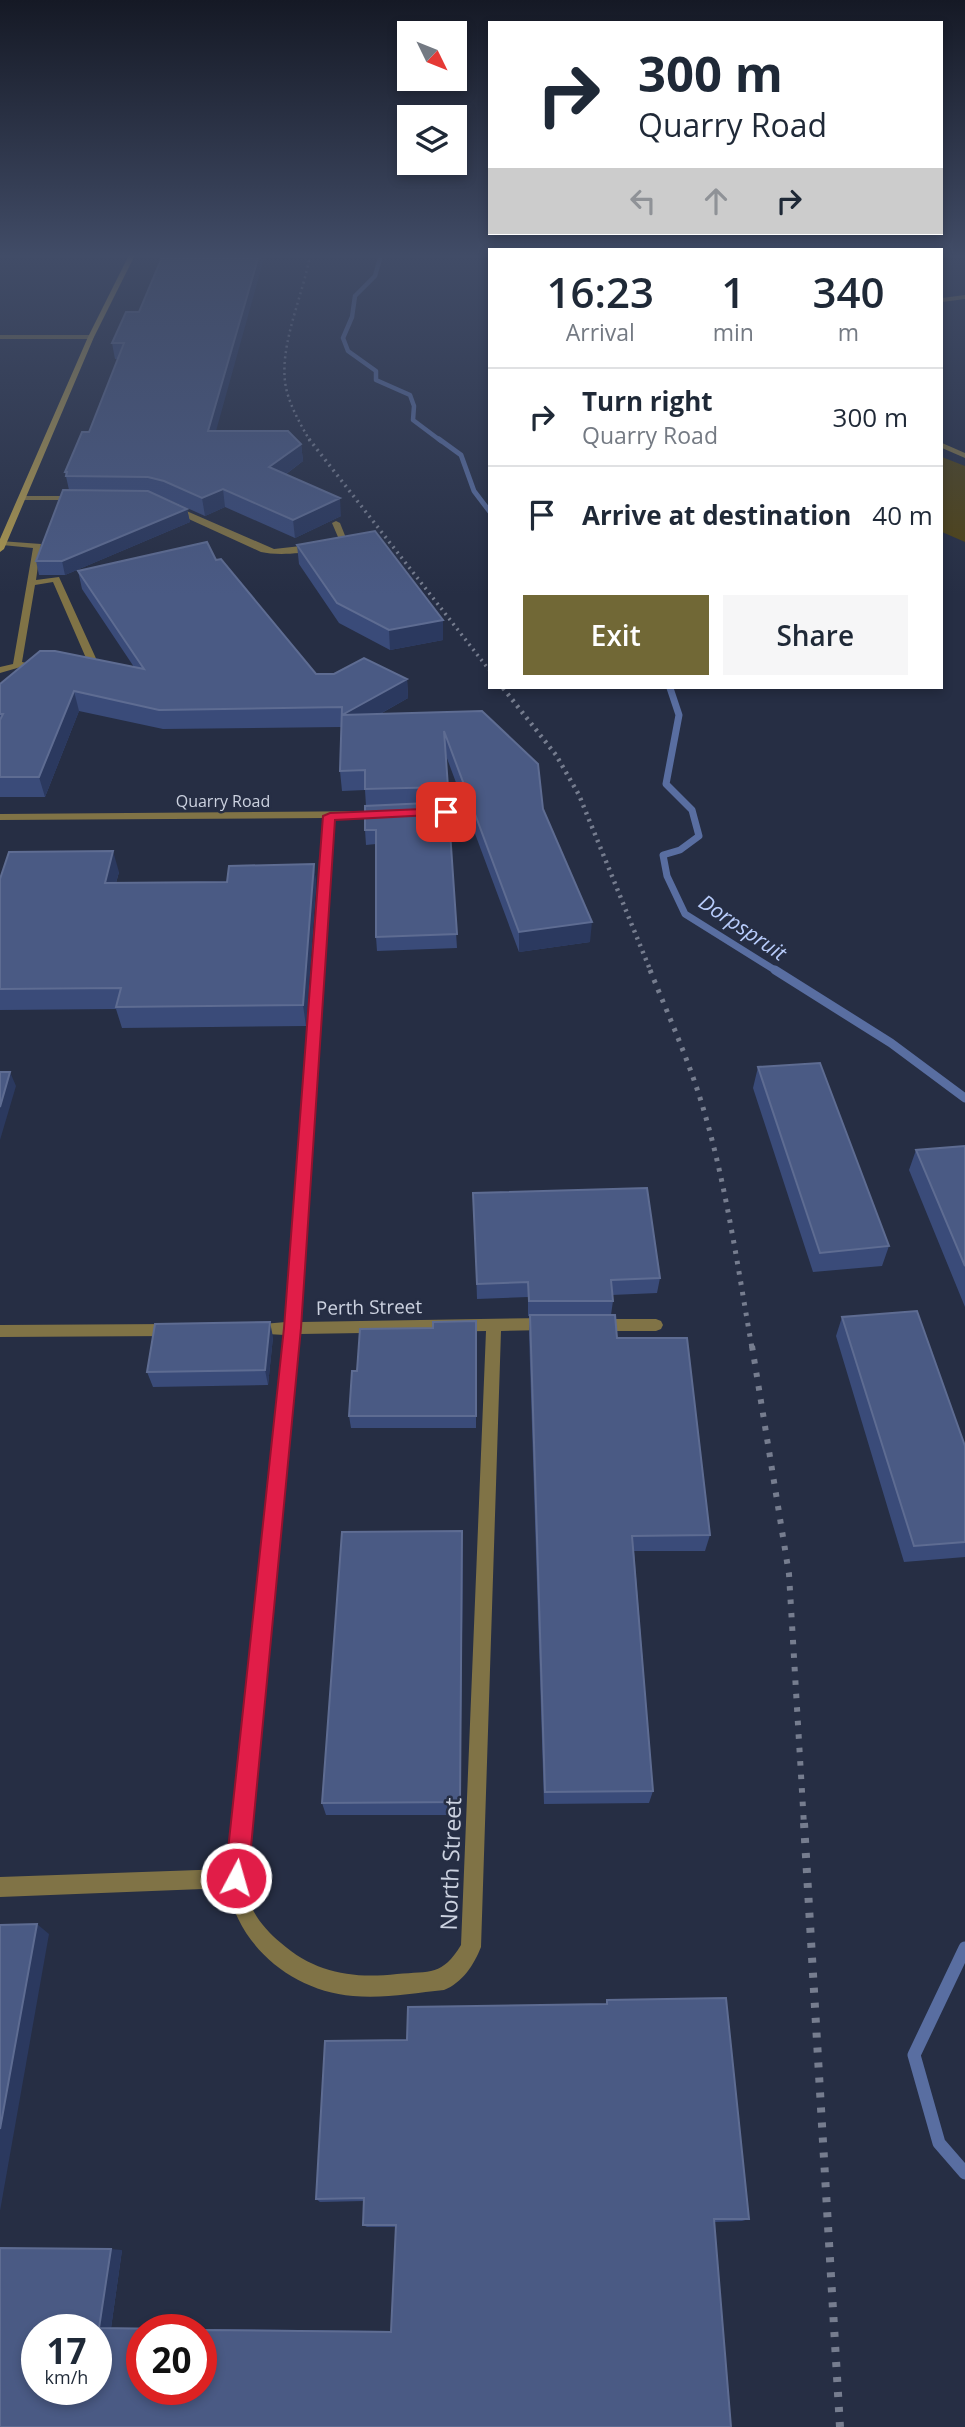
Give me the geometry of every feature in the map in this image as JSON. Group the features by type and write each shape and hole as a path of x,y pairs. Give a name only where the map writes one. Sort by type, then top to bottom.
{"street":[{"path":"17,664 38,546 2,541 78,368"},
{"path":"943,445 965,456"},
{"path":"22,498 85,498"},
{"path":"163,503 254,547 274,552 339,541 342,538 336,523"},
{"path":"33,583 55,579 93,666"},
{"path":"0,670 17,664 43,665"},
{"path":"81,665 106,670"},
{"name":"Quarry Road","path":"0,817 394,814"},
{"path":"0,1887 236,1878 293,1328 330,816"},
{"name":"North Street","path":"236,1878 244,1913 259,1934 276,1953 327,1981 365,1985 444,1980 461,1964 471,1947 494,1324"},
{"name":"Perth Street","path":"237,1329 562,1324"},
{"path":"588,1325 656,1325"},
{"path":"0,1332 181,1329"}],"shaded area":[{"path":"943,457 965,466 965,542 943,532"}],"building":[{"path":"114,368 226,368 208,431 288,431 301,444 269,467 340,498 293,520 223,489 202,498 148,477 66,476 65,472 82,432 89,432"},
{"path":"63,490 148,491 187,509 62,561 36,561"},
{"path":"375,531 443,620 389,630 337,603 297,545"},
{"path":"207,542 216,560 221,559 316,674 334,674 364,658 407,679 342,715 482,711 538,764 543,809 592,922 519,932 444,731 448,787 365,789 365,770 340,771 342,707 159,710 74,691 39,777 0,777 0,720 3,714 0,714 0,684 40,651 55,651 144,669 78,571"},
{"path":"448,802 457,934 376,937 376,830 365,830 365,806"},
{"path":"113,851 105,883 227,882 229,866 314,864 303,1005 116,1007 121,988 0,989 0,879 9,852"},
{"path":"820,1063 889,1246 820,1253 758,1067"},
{"path":"0,1072 10,1072 0,1107"},
{"path":"965,1146 965,1266 916,1150"},
{"path":"647,1188 660,1278 611,1280 613,1301 529,1301 528,1282 477,1284 473,1193"},
{"path":"917,1311 965,1446 965,1542 914,1546 842,1317"},
{"path":"530,1315 615,1315 617,1338 687,1338 710,1535 632,1536 653,1791 545,1792"},
{"path":"476,1321 476,1416 349,1416 352,1371 357,1371 360,1329 433,1328 433,1322"},
{"path":"270,1322 265,1370 147,1372 155,1324"},
{"path":"462,1531 460,1802 322,1803 342,1532"},
{"path":"37,1924 0,2129 0,1925"},
{"path":"726,1998 749,2219 714,2219 731,2427 0,2427 0,2248 111,2249 101,2314 21,2314 21,2405 112,2405 112,2328 126,2328 126,2405 217,2405 217,2330 391,2332 396,2225 363,2225 364,2198 316,2199 325,2041 407,2040 408,2007 607,2004 607,2000"}],"waterway":[{"name":"Dorpspruit","path":"372,368 376,371 376,380 410,395 414,406 413,420 441,441"},
{"name":"Dorpspruit","path":"439,439 461,455 474,491 488,509"},
{"name":"Dorpspruit","path":"670,689 679,715 666,784 692,810 699,836 680,850 663,855 667,876 685,914 778,972"},
{"name":"Dorpspruit","path":"775,970 891,1043 965,1098"},
{"name":"Dorpspruit","path":"965,1948 914,2055 939,2143 965,2173"}],"railway":[{"path":"285,368 291,405 310,441"},
{"path":"309,439 488,668"},
{"path":"504,689 556,755 579,795 651,972"},
{"path":"650,970 692,1075 712,1140 752,1348"},
{"path":"752,1346 789,1574 804,1825"},
{"path":"804,1823 840,2427"}],"route":[{"path":"236,1878 293,1328 330,816 446,812"}]}
